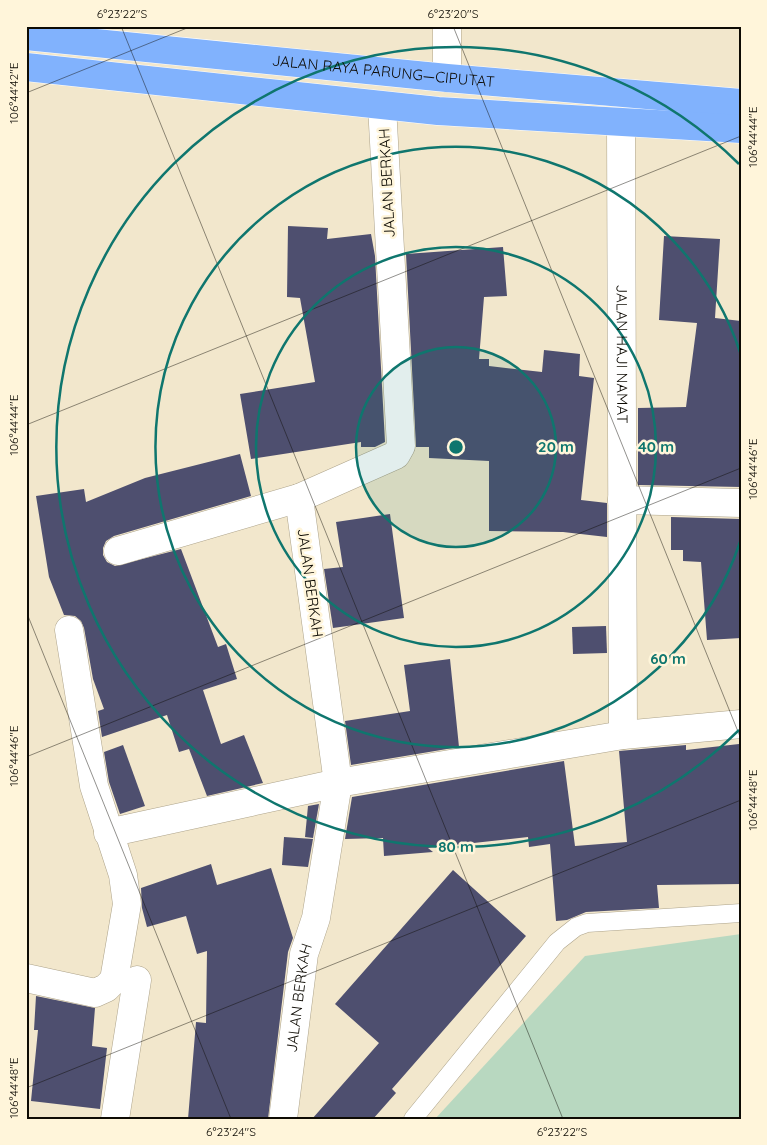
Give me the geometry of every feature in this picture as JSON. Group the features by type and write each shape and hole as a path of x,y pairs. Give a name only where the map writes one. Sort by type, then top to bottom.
{"highway":[{"name":"JALAN RAYA PARUNG—CIPUTAT","path":"26,36 447,78 741,104"},
{"path":"26,67 382,106 621,123 741,129"},
{"path":"382,106 384,72"}],"street":[{"path":"447,26 447,78"},
{"name":"JALAN BERKAH","path":"283,1119 304,954 316,918 338,784 299,498 396,455 402,446 382,106"},
{"name":"JALAN HAJI NAMAT","path":"621,123 623,735"},
{"path":"118,550 299,498"},
{"path":"622,500 741,503"},
{"path":"26,978 95,993 106,988 114,980 127,904 123,875 94,786 69,630"},
{"path":"108,833 338,784 623,735 741,724"},
{"path":"115,1119 137,980"}],"lane":[{"path":"413,1119 557,942 576,927 587,923 741,913"}],"green space":[{"path":"741,934 741,1119 435,1119 585,956"}],"building":[{"path":"288,226 328,228 327,239 371,234 375,256 385,442 375,447 361,447 361,442 251,459 240,394 315,382 300,298 287,297"},
{"path":"664,236 720,239 715,318 741,321 741,487 638,485 638,408 686,407 697,323 659,320"},
{"path":"503,247 507,296 484,297 479,359 489,359 489,366 542,372 544,350 580,354 579,376 594,378 581,500 607,503 607,537 563,532 489,531 489,461 429,458 429,447 416,447 406,254"},
{"path":"240,454 251,496 114,536 106,541 103,548 103,555 107,562 115,566 181,549 218,647 226,644 237,679 203,690 221,744 244,735 263,783 207,796 189,749 179,752 167,715 102,737 98,711 104,709 93,679 84,628 81,621 75,616 64,615 49,577 36,496 84,489 86,502 145,478"},
{"path":"390,514 404,618 333,628 324,569 343,567 336,522"},
{"path":"671,517 741,519 741,638 707,640 701,562 683,561 683,550 671,550"},
{"path":"606,626 607,653 573,654 572,627"},
{"path":"450,659 459,747 351,765 345,721 410,711 404,665"},
{"path":"739,744 741,765 741,884 657,885 659,908 586,912 567,920 556,921 550,844 529,847 528,837 428,848 433,852 384,856 383,838 345,839 352,797 564,761 575,846 627,842 619,751 686,745 686,750"},
{"path":"123,745 145,806 120,814 109,782 104,752"},
{"path":"319,804 313,838 305,837 308,806"},
{"path":"284,837 313,839 308,867 282,865"},
{"path":"211,864 217,885 271,868 293,938 288,952 268,1119 188,1119 196,1022 206,1023 207,951 197,954 186,916 147,927 142,908 141,888"},
{"path":"453,870 526,936 392,1089 396,1093 373,1119 312,1119 379,1043 335,1004"},
{"path":"36,996 95,1008 92,1046 107,1048 100,1109 31,1101 38,1030 34,1030"}]}
